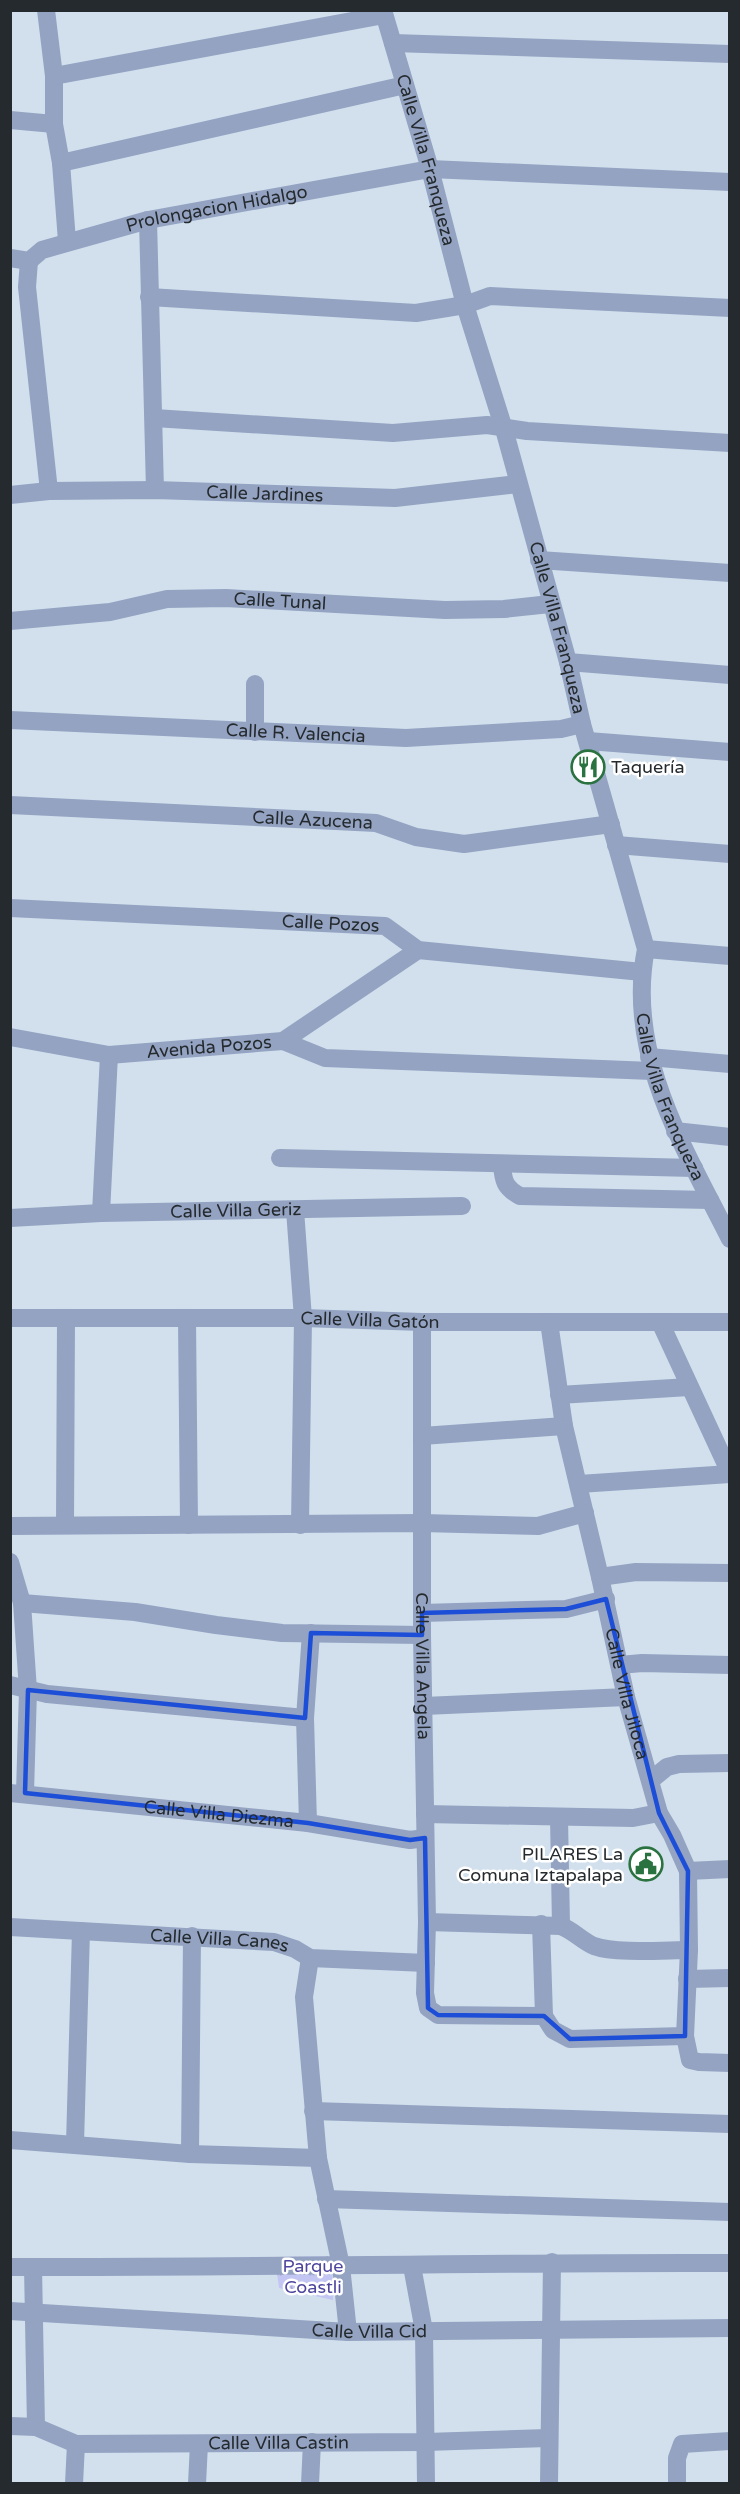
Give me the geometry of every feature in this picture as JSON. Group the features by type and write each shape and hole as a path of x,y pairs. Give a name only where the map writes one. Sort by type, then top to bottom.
{"street":[{"path":"46,10 54,76 54,124 61,162 67,241"},
{"path":"54,76 384,13"},
{"name":"Calle Villa Franqueza","path":"384,13 430,169 465,305 504,429 646,949 642,972 641,1007 650,1064 675,1131 710,1200 725,1221 729,1239"},
{"path":"393,43 729,54"},
{"path":"61,162 405,85"},
{"path":"10,120 54,124"},
{"name":"Prolongacion Hidalgo","path":"29,261 42,249 148,220 430,169 729,182"},
{"path":"148,220 155,490"},
{"path":"10,258 29,261 27,287 49,490"},
{"path":"149,297 416,314 465,305 490,296 729,308"},
{"path":"154,418 393,433 486,425 504,429 729,443"},
{"name":"Calle Jardines","path":"10,495 49,490 155,490 395,498 518,484"},
{"path":"539,560 729,573"},
{"name":"Calle Tunal","path":"10,621 110,612 167,599 226,598 445,610 504,609 550,603"},
{"path":"568,662 729,675"},
{"path":"255,684 255,732"},
{"name":"Calle R. Valencia","path":"10,720 406,738 561,729 729,752"},
{"name":"Calle Azucena","path":"10,805 376,823 416,837 464,844 611,824"},
{"path":"616,845 729,854"},
{"name":"Calle Pozos","path":"10,908 385,926 418,950"},
{"path":"646,949 729,956"},
{"path":"418,950 642,972"},
{"name":"Avenida Pozos","path":"10,1036 109,1055 283,1041 418,950"},
{"path":"283,1041 325,1058 729,1064"},
{"path":"100,1213 109,1055"},
{"path":"675,1131 729,1137"},
{"path":"280,1158 694,1168"},
{"path":"502,1164 503,1181 509,1190 520,1196 710,1200"},
{"name":"Calle Villa Geriz","path":"10,1218 100,1213 462,1206"},
{"path":"296,1210 303,1318 300,1525"},
{"name":"Calle Villa Gatón","path":"10,1318 729,1322"},
{"path":"65,1525 66,1319"},
{"path":"187,1319 189,1525"},
{"name":"Calle Villa Angela","path":"422,1322 422,1635 427,1922 425,1993 428,2008 438,2015 543,2016"},
{"name":"Calle Villa Jiloca","path":"549,1322 564,1426 606,1599 626,1697 659,1813 688,1871 689,1950 685,2036 690,2060 729,2062"},
{"path":"579,1484 729,1473 660,1322"},
{"path":"559,1395 689,1387"},
{"path":"422,1436 564,1426"},
{"path":"10,1526 422,1523 538,1526 585,1513"},
{"path":"10,1562 22,1604 18,1793"},
{"path":"600,1577 636,1572 729,1573"},
{"path":"422,1612 566,1609 606,1599"},
{"path":"22,1604 135,1612 227,1627 282,1633 422,1635"},
{"path":"308,1823 305,1718 311,1633"},
{"path":"620,1665 642,1663 729,1665"},
{"path":"19,1688 47,1694 305,1718"},
{"path":"424,1706 626,1697"},
{"path":"651,1780 667,1767 679,1764 729,1763"},
{"name":"Calle Villa Diezma","path":"18,1793 308,1823 410,1840 425,1838"},
{"path":"425,1814 633,1818 659,1813"},
{"path":"559,1817 561,1926"},
{"path":"688,1871 729,1869"},
{"path":"427,1922 561,1926 573,1931 593,1945 607,1949 689,1950"},
{"path":"541,1924 543,2016 554,2030 570,2039 685,2036"},
{"name":"Calle Villa Canes","path":"10,1927 274,1942 295,1949 310,1958 426,1963"},
{"path":"75,2144 81,1931"},
{"path":"190,2154 192,1936"},
{"path":"310,1958 304,1997 318,2158 341,2266 348,2332"},
{"path":"687,1979 729,1978"},
{"path":"314,2111 729,2124"},
{"path":"10,2140 190,2154 318,2158"},
{"path":"326,2199 729,2212"},
{"path":"10,2267 412,2266 552,2262 729,2263"},
{"path":"549,2484 552,2262"},
{"path":"412,2266 424,2331 426,2484"},
{"path":"33,2267 36,2427"},
{"name":"Calle Villa Cid","path":"10,2311 348,2332 729,2328"},
{"name":"Calle Villa Castin","path":"10,2426 36,2427 76,2444 426,2442 548,2438"},
{"path":"677,2484 677,2458 682,2444 729,2441"},
{"path":"310,2484 312,2442"},
{"path":"74,2484 76,2444"},
{"path":"197,2484 199,2444"}],"highlighted area":[{"path":"606,1599 659,1813 688,1871 685,2036 570,2039 544,2016 438,2015 428,2008 425,1838 410,1840 308,1823 25,1793 28,1690 305,1718 311,1633 422,1635 422,1613 566,1609"}],"green space":[{"name":"Parque Coastli","path":"332,2256 333,2300 279,2288 275,2257"}],"place":[{"name":"Taquería","path":"588,767"},
{"name":"PILARES La Comuna Iztapalapa","path":"646,1864"}]}
